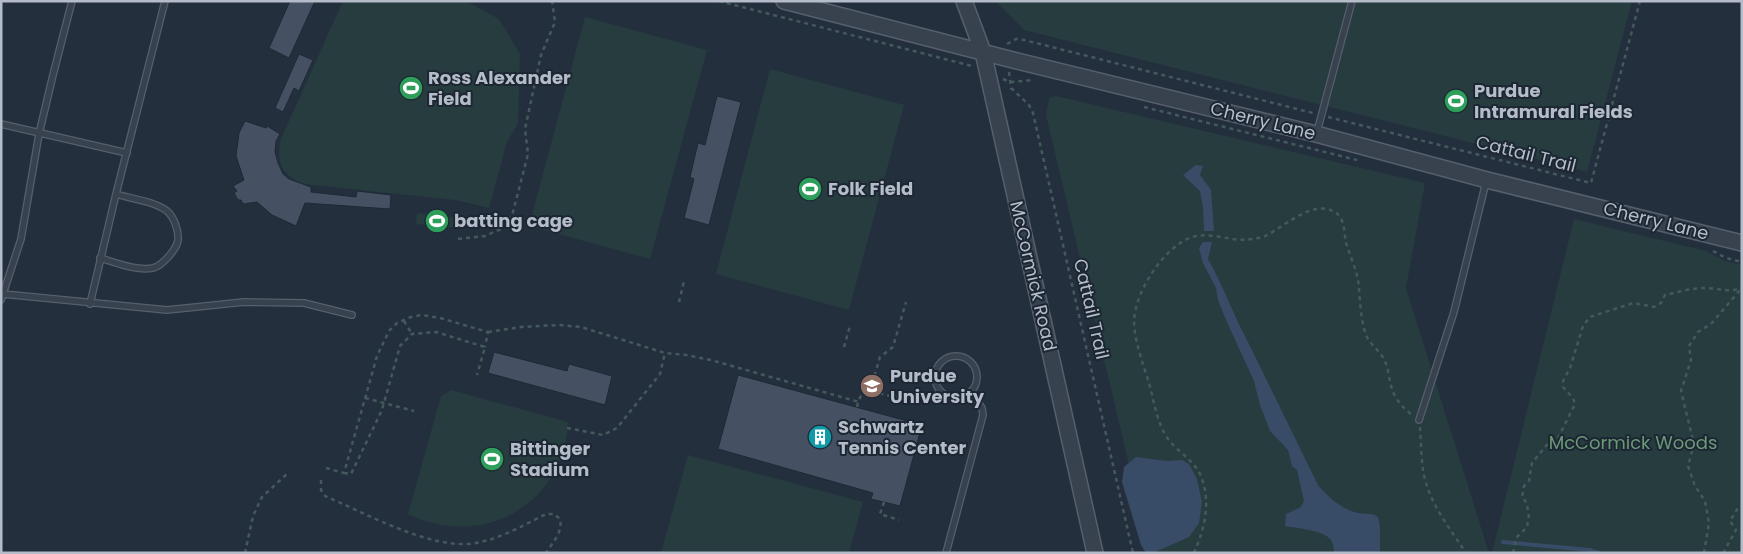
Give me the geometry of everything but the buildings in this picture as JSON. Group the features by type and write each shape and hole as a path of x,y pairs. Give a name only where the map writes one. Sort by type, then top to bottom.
{"street":[{"name":"Cherry Lane","path":"784,1 1742,243"},
{"name":"McCormick Road","path":"964,1 983,52 988,72 1095,553"}],"lane":[{"path":"72,1 39,134 24,227 2,297 167,310 244,302 304,303 352,315"},
{"path":"90,304 165,1"},
{"path":"1316,134 1352,1"},
{"path":"1,124 127,153"},
{"path":"1419,420 1454,312 1487,180"},
{"path":"100,258 140,269 156,267 170,255 178,240 176,224 168,212 153,204 116,194"},
{"path":"957,356 970,361 975,366 978,380 971,392 958,398 945,395 940,390 935,378 939,365 944,360 957,356"},
{"path":"946,553 983,415 982,408 971,392"}],"path":[{"path":"458,239 485,236 500,229 513,212 528,154 525,129 541,55 556,22 552,1"},
{"path":"719,1 970,65 988,72"},
{"name":"Cattail Trail","path":"1330,118 1591,184 1640,1"},
{"path":"1006,48 1008,43 1020,39 1311,113"},
{"name":"Cattail Trail","path":"988,72 1010,80 1011,88 1029,105 1033,113 1133,553"},
{"path":"1590,190 1591,184"},
{"path":"1194,553 1202,534 1206,517 1206,501 1202,479 1192,462 1168,438 1157,418 1139,351 1134,321 1138,300 1149,278 1165,257 1182,242 1195,236 1249,240 1265,236 1310,210 1324,209 1335,212 1341,218 1346,244 1357,277 1365,331 1369,342 1380,352 1385,361 1393,392 1400,404 1419,420 1424,471 1432,498 1439,513 1466,553"},
{"path":"679,302 684,281"},
{"path":"1513,553 1516,538 1527,527 1529,514 1526,502 1522,497 1524,486 1529,481 1532,463 1550,441 1558,438 1575,404 1573,398 1563,387 1563,381 1570,368 1583,326 1590,317 1633,303 1654,307 1661,303 1665,295 1682,291 1705,288 1742,290"},
{"path":"1704,553 1709,523 1705,501 1695,486 1688,466 1694,444 1681,391 1691,360 1689,346 1698,332 1711,324 1742,290"},
{"path":"870,391 880,357 893,347 906,302"},
{"path":"344,472 377,356 384,340 389,331 398,323 411,317 422,315 440,318 488,332 521,327 560,325 581,327 665,353 686,354 711,360 859,402"},
{"path":"404,321 412,334"},
{"path":"844,347 850,326"},
{"path":"326,468 352,474 382,410 400,346 412,334 436,332 485,347"},
{"path":"477,375 488,332"},
{"path":"567,428 603,435 618,428 660,374 665,353"},
{"path":"858,407 860,396 864,392 870,391 906,400 919,399 940,390"},
{"path":"365,398 414,411"},
{"path":"245,553 253,516 262,497 288,473"},
{"path":"321,480 321,490 325,496 379,520 440,542 468,544 504,535 546,514 554,514 560,519 562,526 546,553"},
{"path":"884,502 880,514 899,520"},
{"path":"1723,553 1736,530 1730,521 1738,508 1742,509"},
{"path":"1,520 1,541"}],"green space":[{"name":"Ross Alexander Field","path":"343,1 466,1 499,19 520,54 518,123 507,142 489,208 455,200 303,184 290,176 282,168 279,156 280,141"},
{"name":"Purdue Intramural Fields","path":"995,1 1632,1 1587,172 1024,30"},
{"path":"585,17 707,50 650,259 529,226"},
{"name":"Folk Field","path":"770,69 904,105 849,310 716,274"},
{"path":"1056,96 1425,183 1406,288 1489,553 1150,553 1046,115 1049,98"},
{"name":"batting cage","path":"417,213 458,218 457,228 416,224"},
{"name":"McCormick Woods","path":"1574,219 1706,251 1725,261 1742,265 1742,553 1492,553"},
{"name":"Bittinger Stadium","path":"451,390 568,422 563,451 552,476 535,497 514,513 490,523 464,526 436,524 408,514 441,396"},
{"path":"688,455 863,502 849,553 661,553"}],"water":[{"path":"1196,165 1203,166 1200,175 1211,190 1214,231 1204,231 1200,191 1183,175"},
{"path":"1203,242 1212,242 1208,259 1318,485 1331,499 1346,509 1378,517 1380,553 1334,553 1331,541 1325,535 1285,526 1286,514 1301,507 1304,501 1297,470 1292,466 1288,450 1270,431 1260,405 1254,381 1226,320 1218,300 1216,288 1203,263 1199,248"},
{"path":"1136,457 1167,461 1182,460 1189,464 1197,479 1202,502 1199,523 1189,537 1153,553 1146,553 1141,545 1122,482 1124,467"}],"waterway":[{"path":"1503,542 1590,550 1599,553"}],"place":[{"name":"Ross Alexander Field","path":"411,88"},
{"name":"Purdue Intramural Fields","path":"1456,101"},
{"name":"Folk Field","path":"810,189"},
{"name":"batting cage","path":"437,221"},
{"name":"Purdue University","path":"872,386"},
{"name":"Schwartz Tennis Center","path":"820,437"},
{"name":"Bittinger Stadium","path":"492,459"}]}
